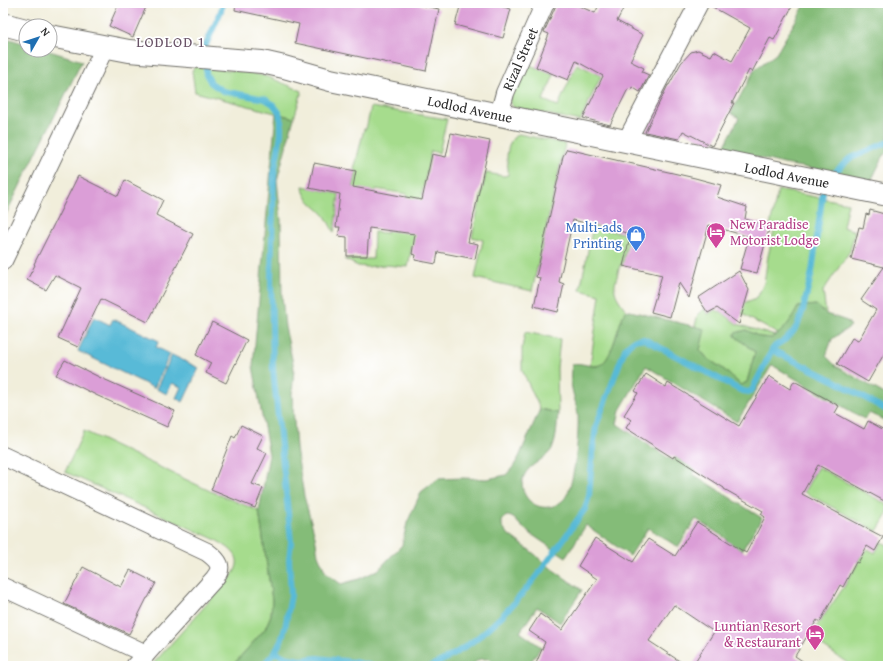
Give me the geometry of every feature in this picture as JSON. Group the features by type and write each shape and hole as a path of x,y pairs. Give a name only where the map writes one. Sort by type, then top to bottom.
{"main road":[{"path":"3,24 18,28"},
{"name":"Lodlod Avenue","path":"58,38 143,53 247,60 279,66 322,79 888,195"}],"street":[{"name":"Rizal Street","path":"499,116 505,93 545,3"},
{"path":"626,142 699,3"},
{"path":"3,261 105,47"},
{"path":"3,456 207,552 214,558 220,568 219,573 140,660 3,587"}],"green space":[{"path":"806,3 888,3 888,151 884,155 871,181 848,175 784,164 723,149 739,118 731,113 755,69 776,54"},
{"path":"3,37 18,42 18,58 58,58 58,54 82,61 3,220"},
{"path":"525,63 554,75 543,100 558,106 577,64 601,76 580,121 513,107 509,101"},
{"path":"194,67 262,75 302,91 294,118 195,92 192,71"},
{"path":"371,107 447,119 439,153 431,151 422,194 441,199 424,248 412,245 408,267 385,265 367,267 358,266 344,259 373,259 374,232 387,233 388,225 402,227 407,194 376,189 374,197 352,193 357,171 354,170"},
{"path":"276,113 294,118 277,180 281,220 282,296 285,327 294,368 292,394 296,448 304,496 315,536 318,555 326,573 341,584 359,579 378,570 402,545 407,523 421,492 438,479 487,479 506,475 519,457 540,409 558,413 555,440 549,453 526,472 522,482 524,494 532,503 543,507 551,507 563,500 568,491 574,470 578,434 578,415 571,383 571,370 573,364 597,366 607,358 626,310 705,329 700,350 708,359 722,368 741,385 747,382 755,352 735,336 735,333 746,330 760,337 772,338 781,332 798,307 816,305 826,314 847,321 851,326 832,339 826,356 836,366 888,396 888,422 869,413 864,419 772,365 737,422 646,366 620,410 617,424 673,461 691,434 710,447 693,474 762,518 725,578 710,568 727,539 696,519 678,547 648,528 630,556 586,525 566,557 521,526 513,518 506,516 502,521 502,526 509,535 552,569 582,590 560,623 537,607 520,632 541,647 528,666 498,666 489,659 480,659 470,666 232,666 265,629 271,615 272,600 259,511 269,455 253,366"},
{"path":"519,134 565,144 532,291 475,278 483,240 472,237 486,173 504,176 508,175 508,148 513,138"},
{"path":"303,186 339,194 334,233 322,212 305,195"},
{"path":"778,190 848,203 843,227 855,231 850,251 823,291 826,314 816,305 798,307 791,321 778,334 737,310 743,303 758,296 764,283 768,256 775,227 770,226"},
{"path":"593,226 629,235 622,266 620,265 615,285 615,293 617,298 626,310 606,361 599,365 590,366 600,295 580,290"},
{"path":"704,309 708,314 716,309 718,312 720,311 737,324 775,336 772,338 760,337 746,330 735,336 755,352 747,382 741,385 722,368 708,359 700,350 704,329 695,326 698,314"},
{"path":"525,332 560,339 557,368 558,413 540,409 522,370 522,348"},
{"path":"84,431 210,491 259,511 272,600 271,615 265,629 232,666 151,666 231,577 237,564 237,559 231,550 214,539 65,472"},
{"path":"818,467 888,505 888,513 877,531 804,492"},
{"path":"881,542 888,545 888,666 852,666 809,637 844,587 864,553 868,549 875,553"}],"water":[{"path":"94,317 110,325 113,319 159,341 156,347 170,354 154,388 78,351"},
{"path":"172,355 199,368 183,402 176,398 181,387 172,383 167,394 156,389"}],"building":[{"path":"119,3 138,3 146,7 133,37 109,26"},
{"path":"236,3 411,3 439,9 426,71 295,43 299,24 235,10"},
{"path":"461,3 488,3 511,9 503,38 455,25"},
{"path":"557,3 572,3 595,13 600,3 626,3 617,21 643,35 630,61 644,68 642,72 649,75 640,92 632,87 631,90 628,89 610,125 583,118 603,76 576,61 568,80 536,67 549,34 544,32"},
{"path":"709,3 794,3 774,40 770,38 752,72 749,70 712,146 683,131 679,139 645,132 668,85 681,63 691,52 698,50 711,56 714,51 732,61 750,28 709,5"},
{"path":"451,133 490,141 468,242 478,244 475,259 438,252 436,264 415,260 416,255 412,254 415,234 369,228 367,256 347,256 347,237 338,236 340,227 336,227 340,194 309,188 314,163 356,171 353,187 422,200 432,154 446,157"},
{"path":"567,149 721,185 717,197 747,207 745,219 770,226 757,273 740,269 749,237 709,225 689,298 679,283 670,317 651,312 662,275 623,266 631,234 573,220 559,282 564,284 558,312 534,306 540,278 536,277 563,156"},
{"path":"78,176 118,196 125,180 163,200 156,215 193,234 148,322 101,299 78,347 58,338 81,288 55,275 46,290 27,280"},
{"path":"870,210 888,215 888,347 868,382 837,364 852,338 858,341 876,310 861,300 884,267 851,259 859,227 863,228 866,214 869,215"},
{"path":"739,271 749,290 739,324 717,308 708,313 698,298"},
{"path":"212,322 247,340 226,383 206,373 211,363 196,355"},
{"path":"65,360 175,411 167,427 56,375"},
{"path":"646,374 666,387 668,383 739,426 769,376 790,389 794,381 825,398 839,406 835,413 864,429 868,421 888,432 888,503 818,465 802,494 883,537 875,551 867,546 858,563 856,562 843,587 840,585 820,622 817,620 795,656 810,666 692,666 714,632 674,605 649,641 687,666 535,666 545,642 529,631 540,614 562,630 597,579 578,566 595,538 633,562 648,539 675,556 697,522 746,553 765,517 761,514 763,511 724,489 674,456 673,458 626,428 631,420 624,415 638,393 635,391"},
{"path":"241,425 263,436 257,448 267,453 252,484 263,488 255,508 211,490 232,436 235,438"},
{"path":"83,567 121,587 130,570 156,583 129,634 64,604"}],"waterway":[{"path":"206,53 205,47 223,3"},
{"path":"206,62 206,74 211,83 223,91 265,99 273,104 279,112 281,121 281,134 274,174 271,277 273,369 291,542 289,559 291,595 281,641 275,652 262,666"},
{"path":"829,178 849,159 888,142"},
{"path":"431,666 456,653 479,637 499,618 536,576 585,509 589,496 596,426 625,349 631,342 638,339 644,339 742,391 749,392 752,390 772,350 793,332 798,324 803,310 812,272 824,185"},
{"path":"772,350 833,380 888,411"},
{"path":"275,652 285,657 300,660 317,658 354,662 372,666"}],"place":[{"name":"New Paradise Motorist Lodge","path":"716,249"},
{"name":"Multi-ads Printing","path":"636,252"},
{"name":"Luntian Resort & Restaurant","path":"815,651"}],"district":[{"name":"LODLOD 1","path":"171,42"}]}
